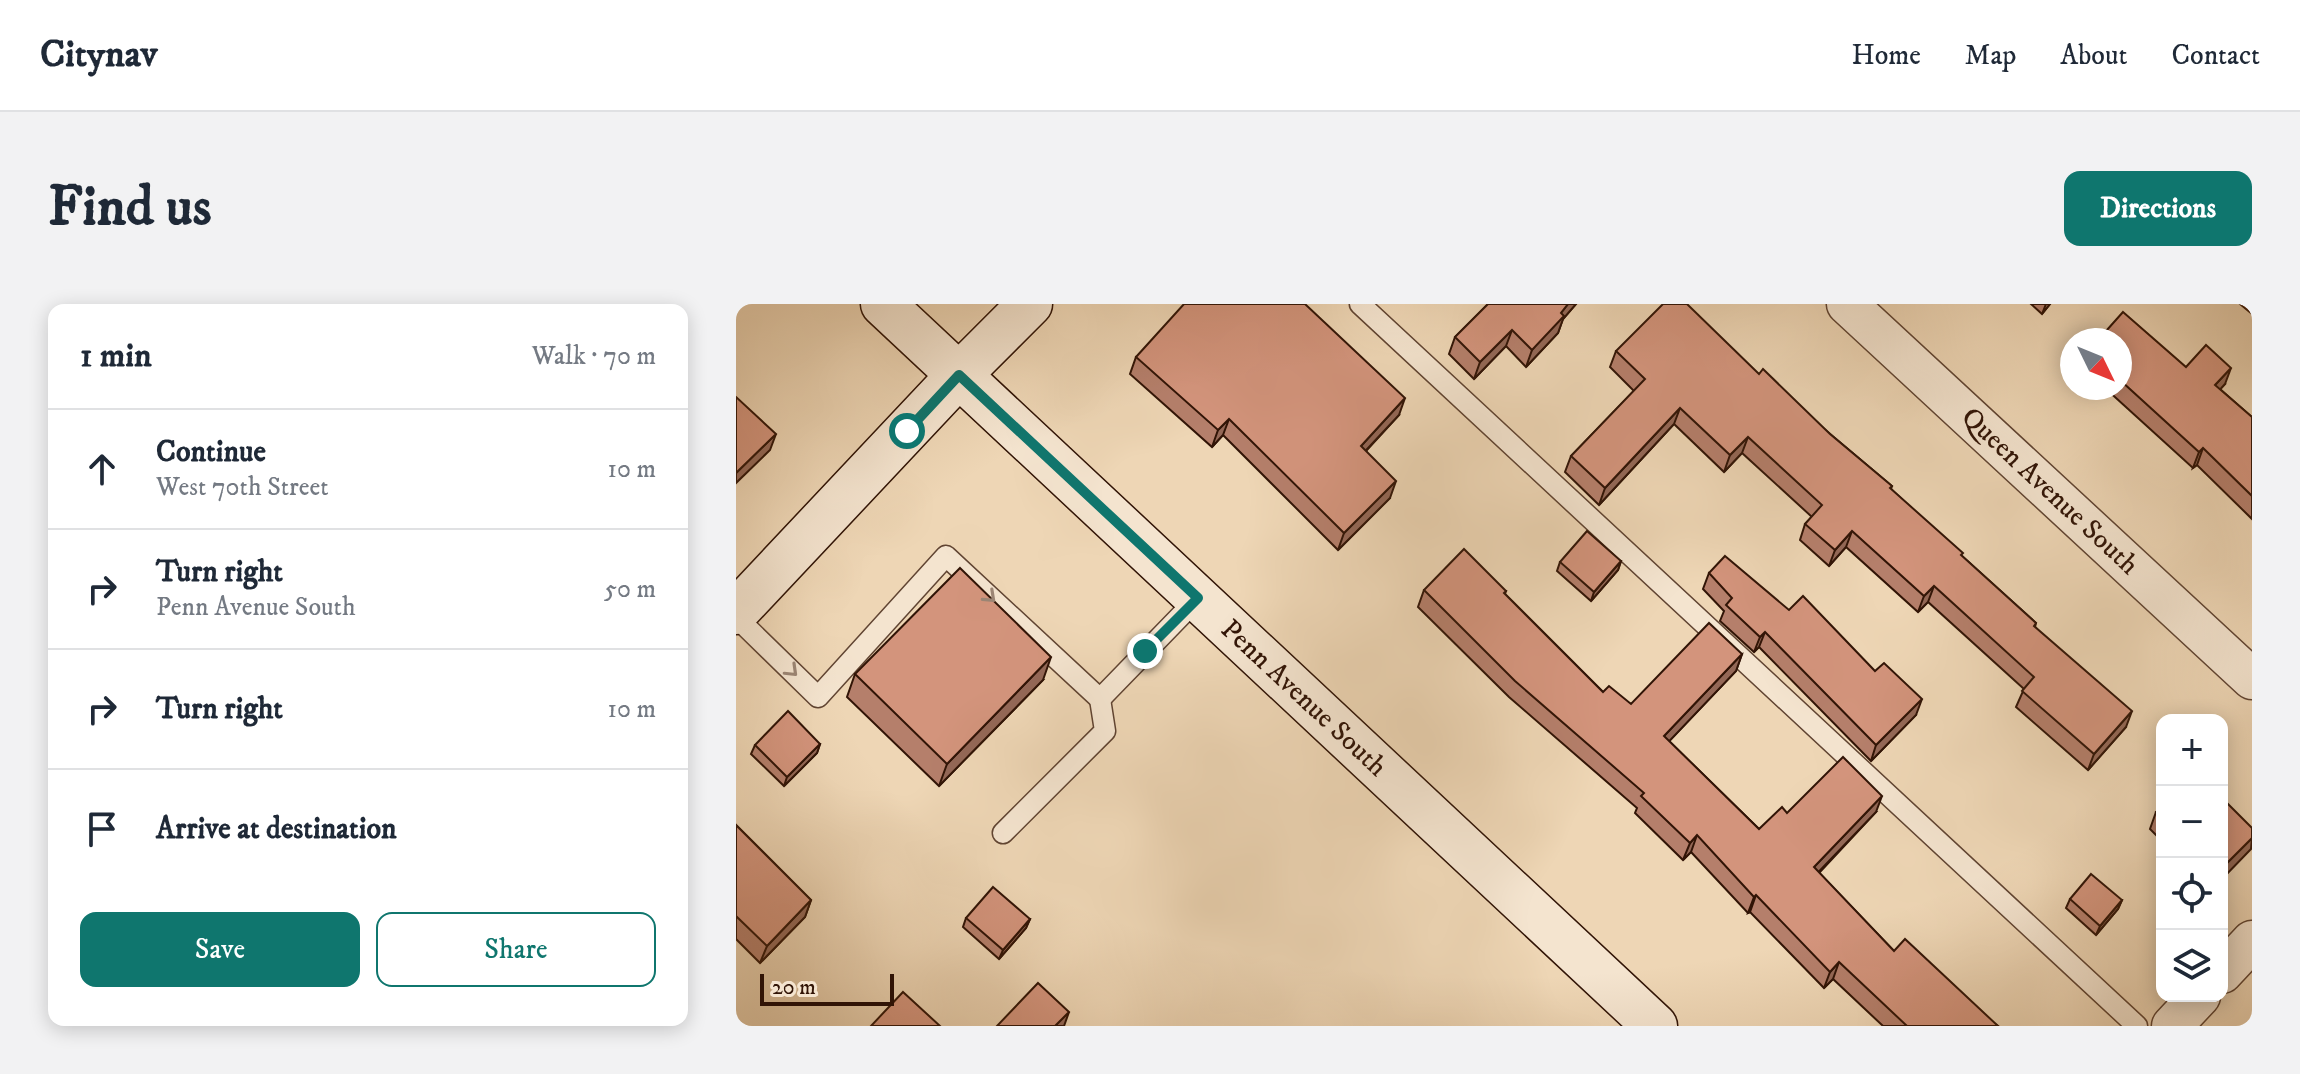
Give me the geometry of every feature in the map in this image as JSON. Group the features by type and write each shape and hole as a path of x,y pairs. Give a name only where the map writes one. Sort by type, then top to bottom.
{"main road":[{"name":"Penn Avenue South","path":"883,304 1655,1026"},
{"path":"736,614 959,375 1030,304"}],"street":[{"name":"Queen Avenue South","path":"1847,304 2252,679"},
{"path":"2228,967 2252,941"},
{"path":"2172,1026 2194,1002"}],"lane":[{"path":"1360,304 2137,1026"},
{"path":"736,614 818,697 946,556 1100,699 1105,731 1003,833"},
{"path":"1100,699 1198,598"}],"building":[{"path":"1184,304 1305,304 1405,398 1361,446 1396,481 1344,533 1229,419 1218,430 1136,357"},
{"path":"1488,304 1568,304 1561,313 1564,316 1532,350 1512,330 1480,362 1455,337"},
{"path":"1663,304 1687,304 1759,374 1763,369 1830,434 1892,486 1890,488 1963,553 1961,555 2036,623 2034,626 2132,711 2094,754 2022,691 2034,677 1934,586 1924,596 1852,531 1835,550 1805,524 1822,505 1748,437 1730,455 1680,408 1605,488 1571,456 1645,379 1616,351"},
{"path":"2123,312 2186,367 2206,345 2231,368 2215,385 2252,417 2252,496 2203,448 2199,452 2132,391 2132,328 2109,328"},
{"path":"736,397 776,434 736,473"},
{"path":"1587,531 1621,561 1594,592 1560,562"},
{"path":"1464,549 1603,692 1609,686 1631,704 1709,623 1742,654 1664,736 1759,829 1782,807 1787,813 1843,757 1882,796 1814,867 1894,951 1905,939 1998,1026 1907,1026 1839,962 1830,972 1697,835 1690,843 1641,796 1644,793 1515,681 1424,590"},
{"path":"1725,556 1789,610 1803,596 1875,671 1884,663 1922,699 1876,745 1765,632 1760,637 1726,605 1732,598 1709,573"},
{"path":"960,568 1051,657 947,764 855,674"},
{"path":"788,711 820,744 787,777 755,745"},
{"path":"2228,804 2252,828 2252,838 2228,862"},
{"path":"736,825 811,900 767,946 736,916"},
{"path":"2091,874 2122,900 2100,926 2070,899"},
{"path":"993,887 1030,919 1003,950 966,918"},
{"path":"1038,983 1069,1012 1055,1026 997,1026"},
{"path":"903,992 940,1026 871,1026"}],"route":[{"path":"907,431 959,375 1198,598 1145,651"}]}
